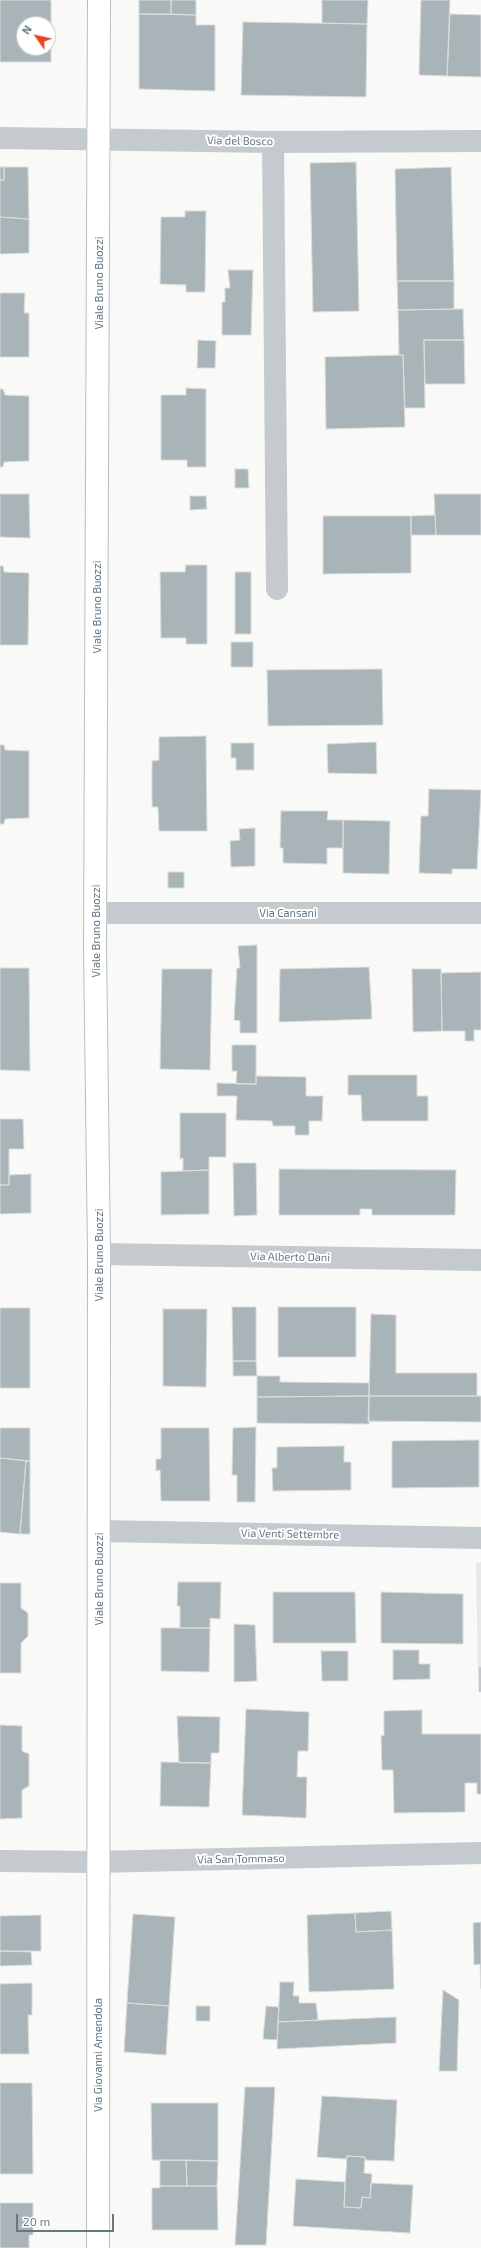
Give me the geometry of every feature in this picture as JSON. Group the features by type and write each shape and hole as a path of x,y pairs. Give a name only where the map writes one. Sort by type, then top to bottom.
{"main road":[{"name":"Viale Bruno Buozzi","path":"97,1862 99,1254 96,913 100,140 99,0"},
{"name":"Via Giovanni Amendola","path":"97,1862 98,2248"}],"street":[{"name":"Via del Bosco","path":"0,138 273,142 481,141"},
{"path":"273,142 277,589"},
{"name":"Via Cansani","path":"96,913 481,913"},
{"name":"Via Alberto Dani","path":"99,1254 481,1260"},
{"name":"Via Venti Settembre","path":"99,1531 481,1538"},
{"name":"Via San Tommaso","path":"0,1861 97,1862 481,1853"}],"shaded area":[{"path":"481,1562 481,1674 478,1674 476,1563"}],"building":[{"path":"0,0 51,0 51,16 16,16 16,56 51,56 51,62 0,62"},
{"path":"139,0 171,0 171,14 139,14"},
{"path":"171,0 196,0 196,15 171,14"},
{"path":"322,0 368,0 367,24 322,23"},
{"path":"421,0 450,0 447,76 419,75"},
{"path":"139,14 196,15 196,25 215,25 215,91 139,89"},
{"path":"450,14 481,15 481,77 447,76"},
{"path":"243,22 367,24 366,97 241,95"},
{"path":"356,162 359,311 313,312 310,163"},
{"path":"0,167 4,167 4,180 0,180"},
{"path":"4,167 28,167 29,219 0,217 0,180 4,180"},
{"path":"451,167 454,281 397,281 395,169"},
{"path":"185,211 206,211 205,292 186,292 186,285 160,284 161,217 185,217"},
{"path":"0,217 29,219 29,253 0,254"},
{"path":"228,270 253,270 251,335 222,335 222,302 225,302 225,288 230,288"},
{"path":"397,281 454,281 454,309 398,310"},
{"path":"0,293 25,293 24,313 29,313 29,357 0,357"},
{"path":"463,309 464,340 424,340 425,408 405,408 403,355 399,355 398,310"},
{"path":"198,340 216,341 215,368 197,368"},
{"path":"424,340 464,340 465,384 425,384"},
{"path":"403,355 405,427 326,429 325,357"},
{"path":"186,388 206,389 206,467 187,467 187,460 161,460 161,395 186,395"},
{"path":"0,389 3,389 5,395 29,396 29,461 4,462 3,467 0,467"},
{"path":"235,469 248,469 249,488 235,488"},
{"path":"0,494 29,494 30,538 0,537"},
{"path":"434,494 481,494 481,535 436,535"},
{"path":"190,496 206,496 207,509 190,510"},
{"path":"435,515 436,535 411,535 411,516"},
{"path":"323,516 411,516 411,573 323,574"},
{"path":"186,565 207,565 207,644 186,644 186,638 161,638 160,572 185,572"},
{"path":"0,566 3,566 4,572 29,573 28,645 0,645"},
{"path":"235,572 251,572 251,634 235,634"},
{"path":"231,642 253,642 253,667 231,667"},
{"path":"382,669 383,725 268,726 267,670"},
{"path":"206,736 207,831 159,831 158,807 152,807 152,761 159,760 159,737"},
{"path":"376,742 377,774 328,773 327,744"},
{"path":"231,743 254,743 254,770 236,770 236,758 231,758"},
{"path":"0,745 4,745 5,750 29,751 29,818 5,819 4,824 0,824"},
{"path":"429,789 481,790 477,869 452,869 452,874 419,873 421,816 428,816"},
{"path":"281,811 328,811 327,820 343,820 343,848 327,848 327,864 283,863 283,848 280,848"},
{"path":"343,820 390,821 389,874 343,873"},
{"path":"255,828 255,866 231,867 230,841 240,840 239,829"},
{"path":"168,872 184,872 184,888 168,888"},
{"path":"257,945 257,1033 240,1033 240,1021 234,1020 237,968 240,968 238,946"},
{"path":"369,967 372,1019 279,1022 280,969"},
{"path":"0,968 29,968 30,1071 0,1070"},
{"path":"162,969 212,969 210,1070 160,1069"},
{"path":"412,969 441,969 442,1031 413,1032"},
{"path":"481,972 481,1030 474,1030 474,1041 465,1041 465,1031 442,1031 441,973"},
{"path":"232,1045 256,1045 256,1084 236,1084 237,1071 232,1071"},
{"path":"348,1075 417,1075 417,1096 428,1096 428,1121 362,1121 361,1095 348,1095"},
{"path":"256,1076 306,1077 306,1096 323,1096 322,1121 309,1121 309,1135 295,1135 295,1126 273,1126 272,1121 236,1120 237,1096 217,1096 217,1083 256,1084"},
{"path":"180,1113 226,1113 226,1157 209,1157 209,1170 183,1171 183,1158 180,1159"},
{"path":"0,1119 23,1119 24,1149 9,1149 9,1185 0,1185"},
{"path":"233,1163 256,1163 257,1215 234,1216"},
{"path":"279,1169 456,1170 455,1215 372,1215 372,1209 360,1209 360,1215 279,1215"},
{"path":"209,1170 209,1214 161,1215 161,1172"},
{"path":"31,1174 31,1213 0,1214 0,1185 9,1185 9,1175"},
{"path":"232,1307 256,1307 256,1361 233,1361"},
{"path":"278,1307 356,1307 356,1357 278,1357"},
{"path":"0,1308 30,1308 30,1388 0,1388"},
{"path":"163,1309 207,1309 206,1387 163,1386"},
{"path":"371,1314 396,1315 396,1373 477,1373 477,1396 369,1396"},
{"path":"233,1361 256,1361 257,1376 233,1376"},
{"path":"257,1376 280,1376 280,1382 369,1383 369,1396 257,1397"},
{"path":"369,1396 369,1424 257,1423 257,1397"},
{"path":"369,1396 481,1396 481,1422 368,1421"},
{"path":"256,1427 255,1502 237,1502 237,1475 232,1475 233,1428"},
{"path":"0,1428 30,1428 30,1461 0,1458"},
{"path":"161,1428 209,1428 210,1501 161,1501 160,1470 156,1471 156,1459 161,1459"},
{"path":"479,1440 479,1487 392,1488 392,1441"},
{"path":"344,1446 344,1462 351,1462 351,1490 273,1491 272,1468 277,1468 277,1447"},
{"path":"0,1458 26,1461 20,1534 0,1532"},
{"path":"26,1461 30,1461 30,1534 20,1534"},
{"path":"178,1582 221,1582 220,1619 210,1618 210,1628 180,1628 180,1606 177,1606"},
{"path":"0,1583 21,1583 21,1608 28,1613 28,1636 21,1643 21,1673 0,1673"},
{"path":"273,1592 355,1592 356,1643 273,1643"},
{"path":"381,1592 463,1594 463,1644 381,1643"},
{"path":"234,1624 255,1625 257,1681 234,1682"},
{"path":"161,1628 210,1628 209,1672 161,1671"},
{"path":"393,1650 419,1650 419,1664 430,1664 430,1679 393,1680"},
{"path":"321,1651 348,1651 348,1681 322,1681"},
{"path":"479,1667 481,1667 481,1692 479,1692"},
{"path":"246,1709 309,1712 308,1751 298,1751 297,1777 307,1777 306,1818 242,1815"},
{"path":"422,1710 422,1734 481,1734 481,1794 477,1794 477,1783 465,1783 465,1812 394,1813 393,1770 382,1770 381,1735 384,1736 384,1711"},
{"path":"177,1716 220,1717 219,1753 211,1753 211,1763 179,1763"},
{"path":"0,1725 22,1726 22,1751 29,1754 29,1786 22,1790 22,1818 0,1819"},
{"path":"161,1762 211,1763 209,1807 160,1806"},
{"path":"391,1911 392,1930 356,1932 355,1913"},
{"path":"355,1913 356,1932 392,1930 394,1989 309,1992 307,1915"},
{"path":"133,1914 175,1917 169,2006 127,2003"},
{"path":"41,1915 41,1951 0,1951 0,1916"},
{"path":"481,1922 481,1989 480,1964 474,1965 473,1923"},
{"path":"0,1951 31,1952 32,1965 0,1966"},
{"path":"280,1982 294,1982 293,1996 299,1996 299,2003 316,2003 318,2020 278,2022"},
{"path":"32,1983 32,2015 28,2015 29,2054 0,2054 0,1984"},
{"path":"443,1990 459,2000 457,2071 439,2071"},
{"path":"127,2003 169,2006 166,2055 124,2052"},
{"path":"196,2006 210,2006 210,2021 196,2021"},
{"path":"266,2006 279,2007 277,2040 263,2039"},
{"path":"396,2017 396,2043 277,2049 278,2022"},
{"path":"0,2083 32,2083 33,2174 0,2174"},
{"path":"245,2087 275,2087 266,2245 235,2245"},
{"path":"322,2096 397,2100 394,2161 365,2160 365,2157 347,2156 346,2159 317,2157"},
{"path":"151,2103 218,2103 218,2161 152,2160"},
{"path":"347,2156 365,2157 364,2173 372,2174 370,2198 362,2197 361,2208 344,2207"},
{"path":"160,2160 186,2160 187,2186 160,2186"},
{"path":"186,2160 218,2161 217,2186 187,2186"},
{"path":"296,2179 345,2182 344,2207 361,2208 362,2197 370,2198 371,2183 413,2185 410,2233 293,2226"},
{"path":"160,2186 217,2186 218,2230 152,2230 152,2188 160,2188"},
{"path":"0,2203 33,2203 33,2235 29,2235 29,2248 0,2248"}]}
